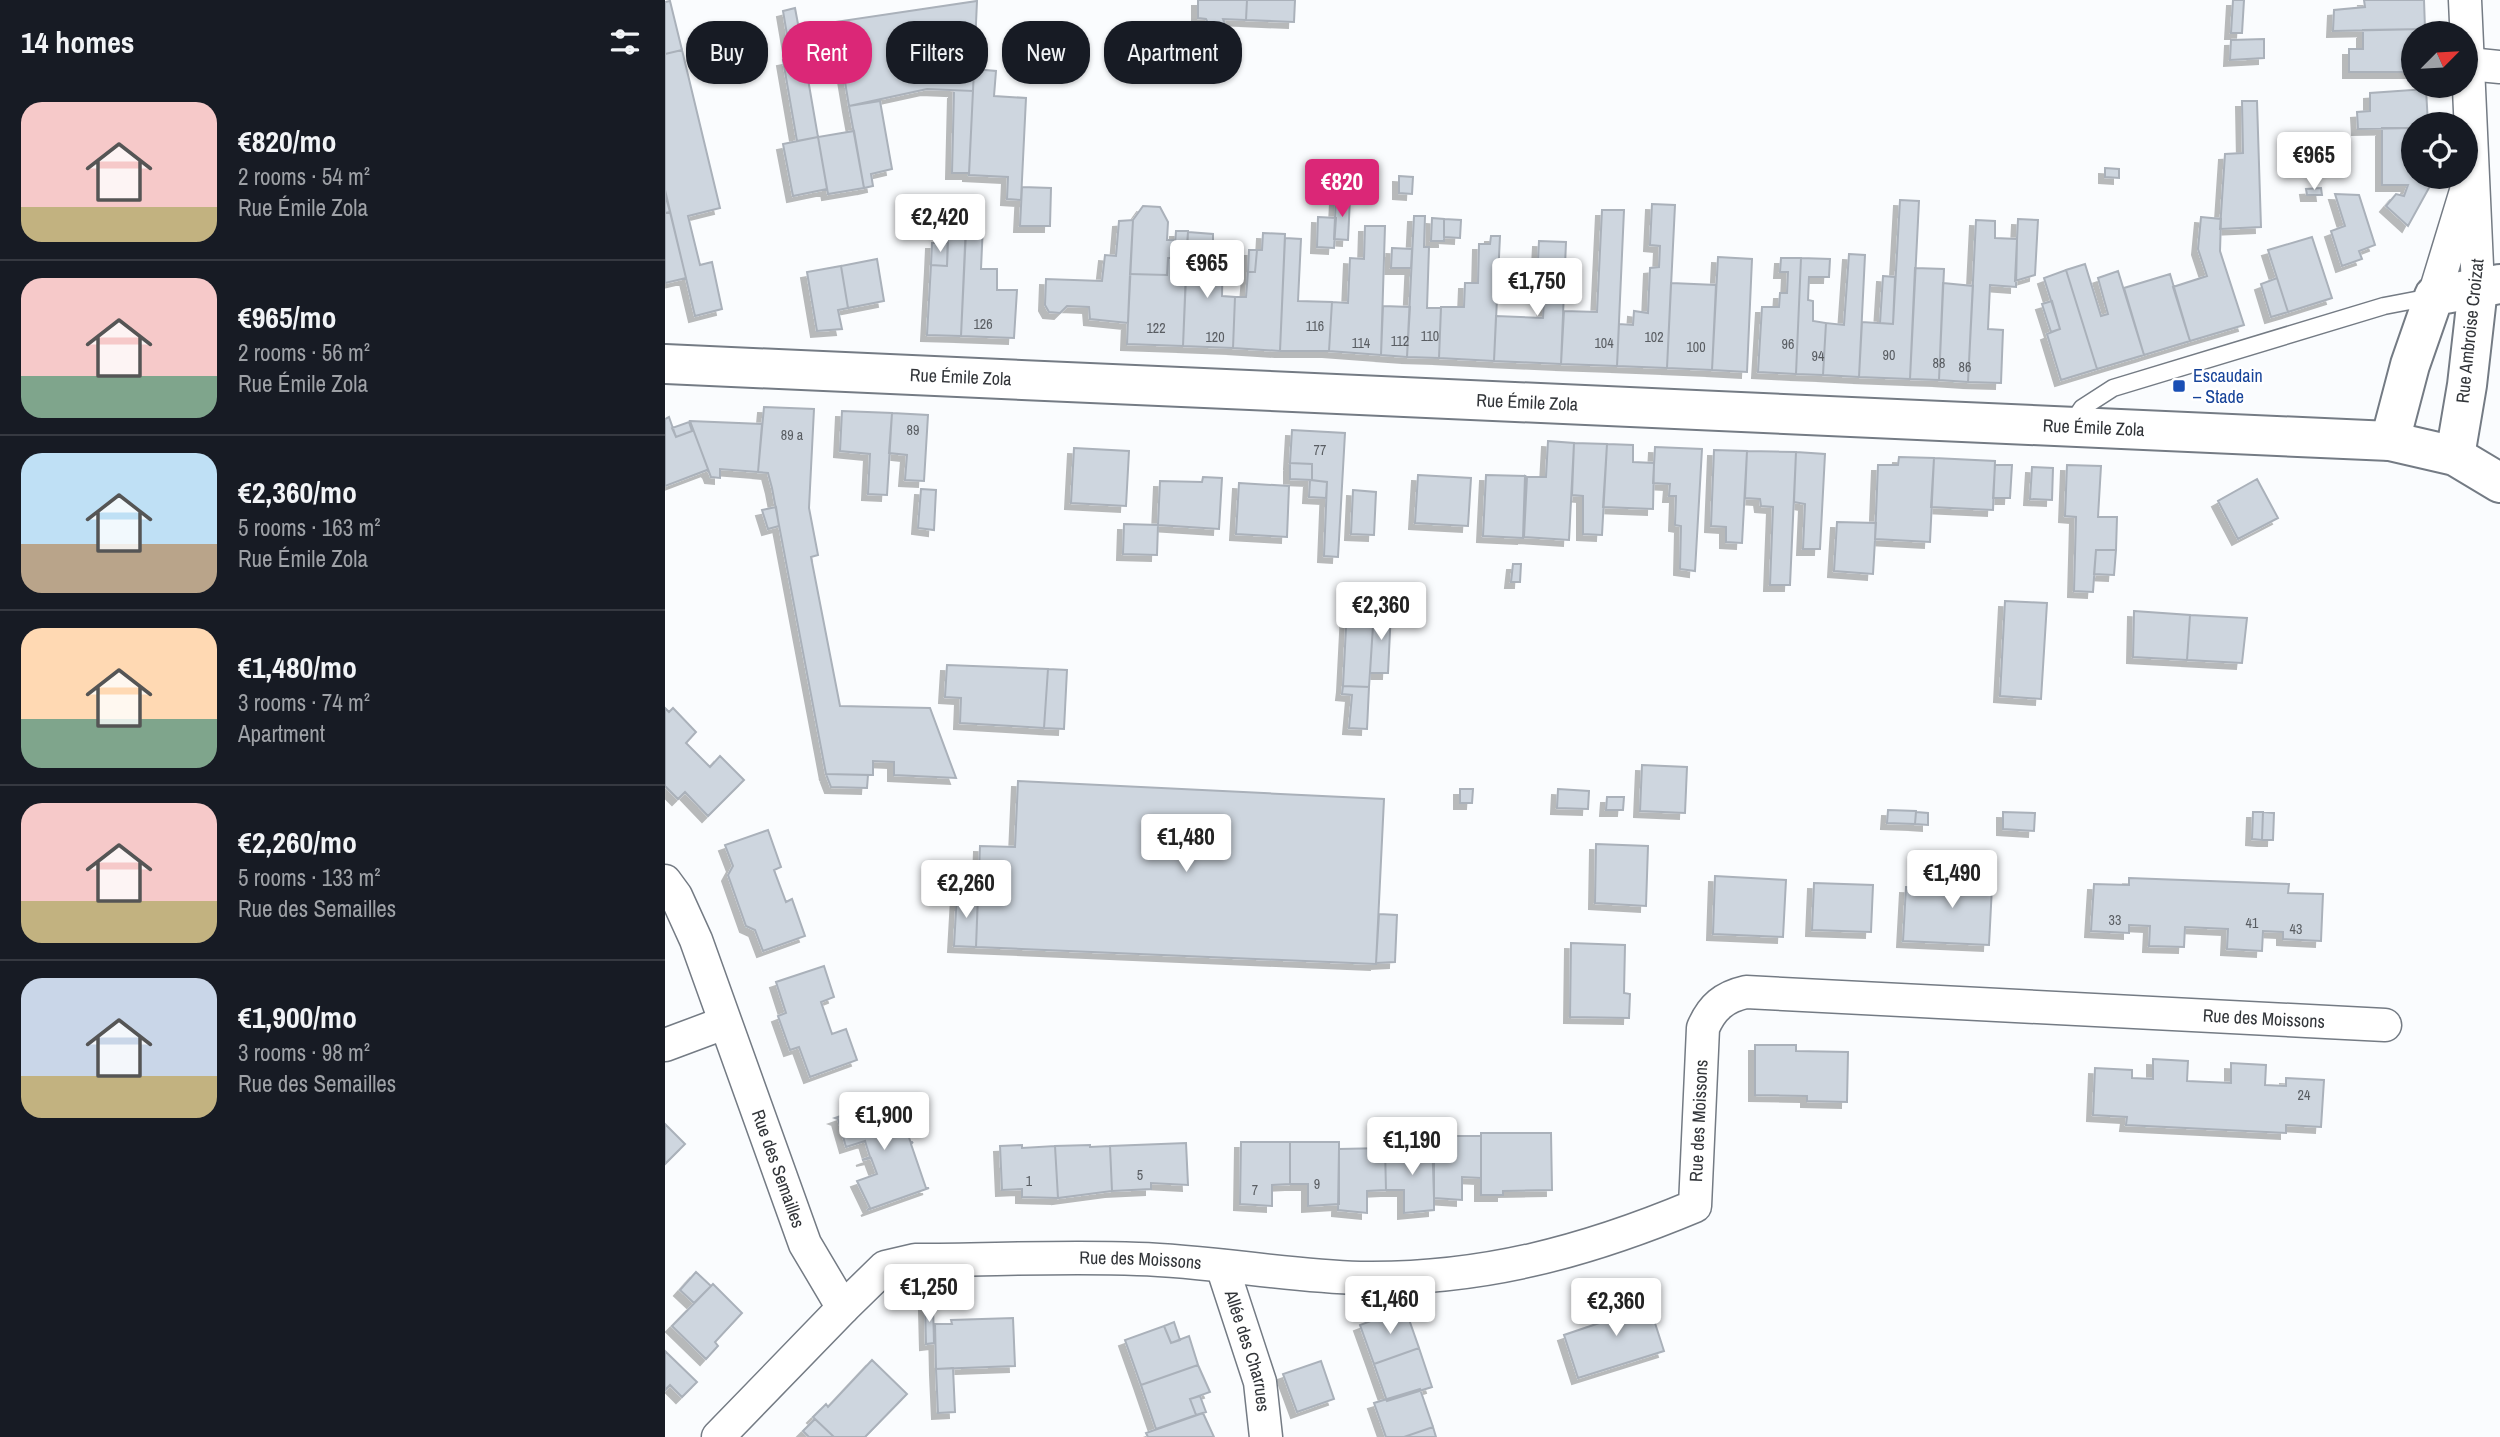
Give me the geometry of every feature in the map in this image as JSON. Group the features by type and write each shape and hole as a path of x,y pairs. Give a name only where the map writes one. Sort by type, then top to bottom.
{"street":[{"name":"Rue Ambroise Croizat","path":"2465,0 2466,21"},
{"path":"2478,65 2500,67"},
{"name":"Rue Ambroise Croizat","path":"2390,441 2410,365 2434,296 2465,189"},
{"name":"Rue Ambroise Croizat","path":"2455,456 2467,385 2493,278 2478,189"},
{"path":"2434,296 2493,278"},
{"name":"Rue Émile Zola","path":"665,364 2390,441 2455,456 2500,483"},
{"name":"Rue des Semailles","path":"665,881 686,918 805,1244 843,1308"},
{"name":"Rue des Moissons","path":"843,1308 874,1275 899,1262 1139,1259 1362,1278 1469,1272 1567,1253 1695,1206 1703,1028 1719,1003 1746,992 2385,1025"},
{"path":"665,1045 724,1023"},
{"name":"Allée des Charrues","path":"1222,1266 1260,1382 1266,1437"},
{"path":"718,1437 843,1308"}],"lane":[{"path":"2070,427 2082,408 2113,388 2384,306 2434,296"}],"building":[{"path":"1198,0 1247,0 1246,20 1207,21 1198,18"},
{"path":"1247,0 1295,0 1294,22 1246,20"},
{"path":"2233,0 2244,0 2242,33 2231,33"},
{"path":"2364,0 2424,0 2425,21 2401,21 2401,30 2333,31 2334,10 2365,7"},
{"path":"670,1 682,50 665,54 665,2"},
{"path":"977,1 976,21 886,21 886,84 973,84 973,91 927,89 849,106 845,84 872,84 872,21 842,21"},
{"path":"795,8 797,21 785,21 783,11"},
{"path":"2401,29 2401,72 2349,72 2349,49 2363,49 2363,30"},
{"path":"2264,39 2264,58 2230,60 2231,40"},
{"path":"682,50 686,84 690,84 720,208 688,216 700,265 712,262 722,309 695,316 665,190 665,54"},
{"path":"988,70 996,71 994,96 1026,98 1021,200 1007,199 1008,177 969,175 973,84 988,84"},
{"path":"787,84 809,84 818,137 797,141"},
{"path":"954,91 973,91 969,173 952,173"},
{"path":"2401,91 2401,98 2427,98 2427,112 2401,112 2401,128 2358,129 2357,112 2370,111 2370,93"},
{"path":"880,101 892,169 871,174 873,186 864,188 849,106"},
{"path":"2242,101 2257,101 2261,227 2220,229 2225,154 2243,153"},
{"path":"2382,128 2401,128 2401,185 2382,185"},
{"path":"854,131 864,188 828,194 818,137"},
{"path":"818,137 827,189 793,196 783,144"},
{"path":"2105,168 2119,169 2119,178 2105,177"},
{"path":"1399,176 1413,177 1412,194 1399,193"},
{"path":"1022,187 1051,188 1050,226 1020,226"},
{"path":"2321,188 2322,195 2307,195 2306,189"},
{"path":"2407,189 2428,189 2408,226 2386,206 2396,194 2404,196"},
{"path":"665,194 670,212 665,213"},
{"path":"2335,194 2359,195 2375,245 2359,251 2362,259 2342,266 2331,231 2345,226"},
{"path":"1336,197 1350,198 1348,240 1334,239"},
{"path":"1900,200 1919,201 1910,379 1859,377 1862,322 1893,324"},
{"path":"1652,204 1675,205 1667,368 1617,366 1619,324 1633,325 1634,311 1648,313 1650,268 1659,267 1660,246 1650,245"},
{"path":"1143,206 1160,207 1168,222 1167,240 1175,240 1174,258 1168,258 1167,275 1130,274 1133,220"},
{"path":"1602,210 1624,210 1617,366 1561,364 1564,311 1597,312"},
{"path":"670,212 686,278 665,283 665,213"},
{"path":"1414,216 1425,216 1424,247 1429,247 1427,308 1441,308 1439,358 1407,357"},
{"path":"1318,217 1336,218 1334,248 1317,247"},
{"path":"2201,217 2221,219 2220,251 2244,325 2190,341 2173,287 2207,276 2198,249"},
{"path":"1432,218 1444,219 1444,241 1431,241"},
{"path":"1444,219 1461,220 1460,238 1444,237"},
{"path":"2018,219 2038,220 2035,275 2015,281"},
{"path":"1133,220 1128,323 1090,319 1089,307 1067,306 1060,313 1049,312 1045,305 1046,279 1102,281 1105,255 1116,256 1119,221"},
{"path":"1976,220 1995,221 1995,238 2017,239 2016,287 1990,285 1988,329 2003,330 2001,383 1968,382"},
{"path":"966,223 983,224 981,269 997,269 997,290 1017,290 1014,338 961,336"},
{"path":"1365,226 1385,226 1381,355 1329,351 1332,302 1348,303 1350,258 1364,259"},
{"path":"948,231 966,232 961,336 927,335 931,265 947,266"},
{"path":"1176,231 1188,231 1183,346 1127,344 1130,274 1167,275 1168,258 1174,258"},
{"path":"1188,232 1213,234 1213,247 1187,245"},
{"path":"1263,233 1285,234 1280,351 1233,348 1235,297 1246,297 1248,272 1255,272 1257,250 1262,250"},
{"path":"1491,236 1500,236 1494,361 1439,358 1441,307 1464,307 1465,283 1478,283 1479,244 1490,244"},
{"path":"2312,237 2332,298 2288,312 2268,250"},
{"path":"1285,238 1301,239 1298,301 1332,302 1329,351 1280,351"},
{"path":"1539,241 1566,242 1561,364 1494,361 1496,316 1543,318 1546,261 1538,260"},
{"path":"932,243 948,243 947,266 931,265"},
{"path":"1187,245 1223,247 1222,296 1235,297 1233,348 1183,346"},
{"path":"1392,248 1412,249 1411,268 1391,268"},
{"path":"1249,250 1257,250 1255,272 1248,272"},
{"path":"1849,254 1865,255 1859,377 1823,375 1826,323 1844,325"},
{"path":"1718,257 1752,259 1747,372 1712,370"},
{"path":"1781,258 1801,258 1796,374 1758,372 1762,307 1779,307 1780,293 1787,293 1788,272 1780,272"},
{"path":"1801,258 1830,259 1829,277 1809,277 1808,300 1813,301 1813,321 1826,323 1823,375 1796,374"},
{"path":"877,259 884,301 848,308 841,266"},
{"path":"2085,264 2101,316 2108,314 2098,278 2118,271 2144,355 2097,369 2066,270"},
{"path":"841,266 848,308 838,310 842,329 817,331 807,272"},
{"path":"1915,268 1944,269 1939,380 1910,379"},
{"path":"2066,270 2097,369 2061,380 2047,334 2060,329 2044,278"},
{"path":"2170,274 2190,341 2144,355 2124,288"},
{"path":"1883,276 1895,277 1893,324 1880,323"},
{"path":"2277,278 2288,312 2271,317 2261,284"},
{"path":"1671,283 1716,285 1712,370 1667,368"},
{"path":"1943,283 1973,286 1968,382 1939,380"},
{"path":"2052,301 2060,329 2051,332 2042,304"},
{"path":"1383,306 1410,307 1407,357 1381,355"},
{"path":"764,407 814,409 809,508 818,555 811,557 840,706 930,708 956,778 894,775 894,762 873,761 873,775 826,774 772,488 768,473 758,472"},
{"path":"842,411 892,413 887,495 868,494 870,454 840,451"},
{"path":"892,413 928,415 924,481 905,480 907,455 889,453"},
{"path":"669,417 676,437 692,431 690,421 709,472 707,470 665,486 665,419"},
{"path":"690,421 762,424 758,472 720,469 720,478 711,477"},
{"path":"689,422 692,431 676,437 672,428"},
{"path":"1292,430 1345,433 1338,557 1324,556 1327,482 1312,480 1312,464 1290,463"},
{"path":"1548,441 1574,443 1569,540 1524,537 1527,477 1546,477"},
{"path":"1574,443 1607,444 1602,535 1583,534 1583,496 1572,495"},
{"path":"1607,444 1633,445 1633,462 1654,463 1653,509 1603,507"},
{"path":"1655,447 1702,449 1695,571 1680,569 1681,526 1675,525 1676,496 1669,496 1670,484 1653,483"},
{"path":"1074,448 1129,451 1126,506 1071,503"},
{"path":"1714,450 1747,451 1742,543 1726,542 1726,527 1711,526"},
{"path":"1747,451 1796,452 1790,585 1770,585 1773,507 1761,506 1760,499 1745,498"},
{"path":"1796,452 1825,454 1820,549 1803,549 1805,504 1794,502"},
{"path":"1899,457 1934,458 1930,542 1875,539 1878,465 1898,465"},
{"path":"1934,458 1995,461 1993,510 1931,507"},
{"path":"1290,463 1312,464 1312,480 1290,479"},
{"path":"1995,465 2012,465 2010,498 1993,498"},
{"path":"2067,465 2101,466 2098,517 2117,517 2116,550 2096,550 2093,592 2074,591 2076,517 2065,516"},
{"path":"2032,467 2053,468 2052,500 2030,499"},
{"path":"1418,475 1471,478 1468,526 1415,523"},
{"path":"1486,475 1525,476 1523,538 1483,536"},
{"path":"1525,476 1527,477 1523,538"},
{"path":"1203,477 1222,478 1219,529 1158,525 1160,481 1202,482"},
{"path":"2257,479 2278,518 2238,539 2218,501"},
{"path":"1310,480 1327,482 1326,498 1309,497"},
{"path":"1239,483 1289,486 1287,537 1236,534"},
{"path":"921,489 936,490 934,530 918,528"},
{"path":"1353,490 1376,492 1374,535 1351,534"},
{"path":"776,507 779,526 768,529 762,510"},
{"path":"1837,522 1876,523 1873,574 1834,571"},
{"path":"1124,524 1158,525 1157,555 1123,554"},
{"path":"2096,550 2116,550 2114,575 2094,574"},
{"path":"1513,564 1521,564 1520,582 1511,582"},
{"path":"1360,588 1371,588 1369,609 1374,610 1369,687 1343,686 1347,608 1358,609"},
{"path":"2005,601 2047,603 2041,699 2000,696"},
{"path":"1374,610 1391,611 1388,673 1370,673"},
{"path":"2134,611 2190,615 2187,660 2133,657"},
{"path":"2190,615 2247,618 2242,663 2187,660"},
{"path":"947,665 1048,669 1044,728 960,723 961,698 945,697"},
{"path":"1048,669 1067,670 1064,729 1044,728"},
{"path":"1343,686 1369,687 1367,729 1349,728 1352,695 1342,694"},
{"path":"665,708 669,712 673,708 696,732 686,743 710,767 720,756 744,780 708,816 685,792 678,799 665,786"},
{"path":"1642,765 1687,767 1685,813 1640,811"},
{"path":"826,774 868,775 867,788 831,787"},
{"path":"1018,781 1384,799 1376,964 976,947 980,846 1015,847"},
{"path":"1460,789 1473,789 1472,803 1460,803"},
{"path":"1558,789 1589,791 1588,809 1557,808"},
{"path":"1607,797 1624,797 1623,810 1606,810"},
{"path":"1888,810 1916,811 1915,824 1887,823"},
{"path":"1916,812 1928,813 1928,825 1915,824"},
{"path":"2003,812 2035,813 2034,831 2003,829"},
{"path":"2253,812 2263,812 2262,840 2252,839"},
{"path":"2263,812 2274,813 2273,840 2262,840"},
{"path":"768,830 781,867 774,870 786,902 792,899 805,936 763,951 755,930 746,926 728,875 733,866 725,845"},
{"path":"1596,844 1648,846 1646,906 1595,903"},
{"path":"1957,866 1993,867 1989,945 1903,941 1906,887 1956,889"},
{"path":"1715,876 1786,880 1783,937 1713,934"},
{"path":"2129,878 2289,884 2288,893 2323,894 2321,941 2283,939 2283,932 2263,931 2262,951 2227,949 2228,929 2185,927 2184,947 2149,946 2150,926 2129,925 2129,933 2091,931 2094,884 2129,885"},
{"path":"1814,883 1873,885 1871,932 1812,930"},
{"path":"957,893 978,893 976,947 954,946"},
{"path":"1379,914 1397,915 1395,962 1376,963"},
{"path":"1571,943 1625,945 1624,993 1630,994 1629,1018 1570,1017"},
{"path":"824,966 834,997 821,1002 832,1034 846,1029 857,1060 810,1077 799,1047 790,1050 778,1016 786,1013 776,982"},
{"path":"1755,1045 1796,1045 1796,1051 1848,1052 1847,1102 1807,1101 1807,1096 1755,1095"},
{"path":"2153,1059 2188,1061 2187,1081 2231,1083 2231,1063 2266,1065 2265,1085 2286,1086 2286,1078 2324,1080 2321,1127 2286,1125 2286,1133 2126,1125 2127,1117 2093,1115 2095,1068 2132,1070 2132,1078 2153,1079"},
{"path":"897,1096 895,1099 911,1143 913,1142 911,1144 926,1188 929,1188 867,1210 870,1208 857,1181 877,1174 871,1158 862,1160 870,1157 865,1141 846,1147 838,1119 835,1118"},
{"path":"665,1124 685,1144 665,1164"},
{"path":"1481,1133 1551,1133 1552,1190 1503,1191 1503,1195 1481,1195"},
{"path":"1432,1136 1481,1136 1481,1178 1462,1177 1462,1200 1434,1198"},
{"path":"1241,1142 1290,1142 1290,1184 1272,1185 1272,1206 1240,1204"},
{"path":"1290,1142 1339,1142 1339,1204 1308,1206 1308,1184 1290,1184"},
{"path":"1186,1143 1188,1185 1151,1183 1151,1189 1112,1191 1110,1146"},
{"path":"1022,1145 1022,1148 1055,1146 1058,1198 1022,1197 1022,1189 1002,1190 1000,1146"},
{"path":"1055,1146 1110,1146 1112,1191 1058,1198"},
{"path":"1385,1148 1386,1190 1367,1191 1367,1213 1338,1210 1339,1149"},
{"path":"1385,1148 1434,1148 1434,1210 1404,1213 1404,1190 1386,1190"},
{"path":"696,1272 711,1286 694,1303 680,1290"},
{"path":"713,1284 742,1313 715,1342 718,1346 706,1359 672,1326"},
{"path":"1645,1292 1664,1351 1578,1378 1564,1335 1611,1319 1606,1304"},
{"path":"933,1304 934,1343 926,1344 925,1305"},
{"path":"1405,1308 1419,1348 1374,1364 1360,1325"},
{"path":"1013,1318 1015,1366 936,1369 935,1324 952,1324 951,1320"},
{"path":"1174,1322 1180,1340 1171,1343 1164,1326"},
{"path":"1164,1326 1171,1343 1189,1336 1198,1365 1141,1385 1125,1340"},
{"path":"1419,1348 1432,1387 1387,1401 1374,1364"},
{"path":"665,1351 697,1382 682,1397 670,1385 665,1390"},
{"path":"872,1360 907,1394 865,1437 834,1437 813,1417 826,1404 828,1407"},
{"path":"1321,1361 1334,1399 1297,1412 1283,1374"},
{"path":"1198,1365 1210,1392 1190,1399 1196,1415 1156,1429 1141,1385"},
{"path":"953,1368 955,1412 938,1413 936,1369"},
{"path":"1420,1389 1433,1427 1404,1437 1386,1437 1374,1403"},
{"path":"1200,1396 1206,1412 1196,1415 1190,1399"},
{"path":"1203,1413 1214,1437 1148,1437 1146,1433"},
{"path":"815,1419 834,1437 809,1437 803,1431"},
{"path":"1433,1427 1436,1437 1404,1437"}],"place":[{"name":"Escaudain – Stade","path":"2179,386"}]}
